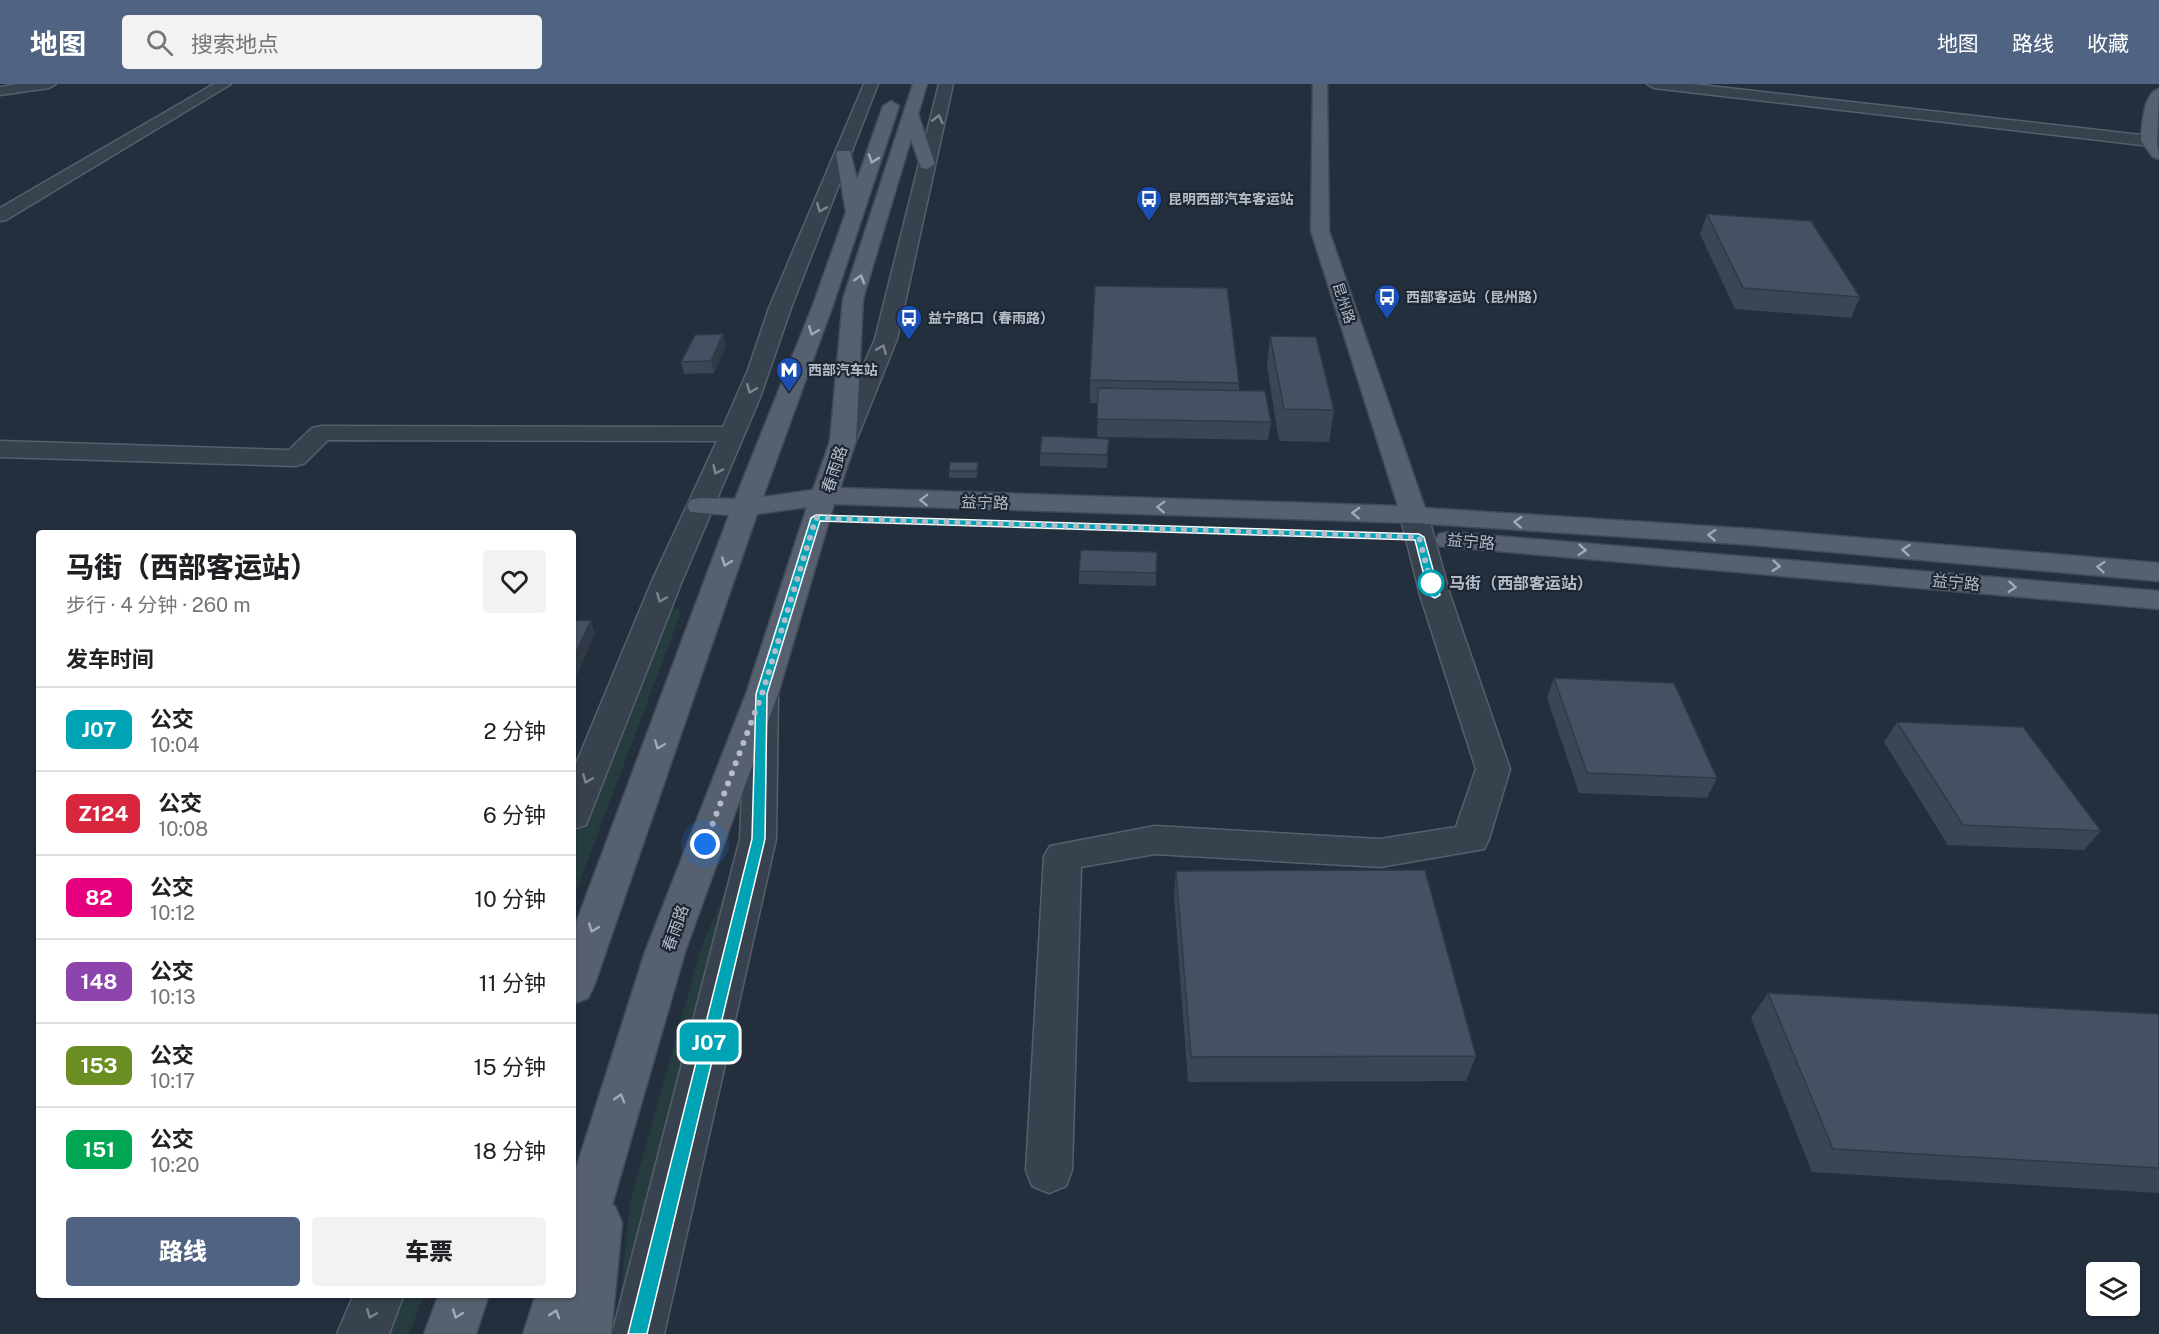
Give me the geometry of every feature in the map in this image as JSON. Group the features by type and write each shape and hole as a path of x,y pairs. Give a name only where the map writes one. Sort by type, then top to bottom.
{"main road":[{"name":"春雨路","path":"576,1245 665,952 762,694 843,441 853,299 920,84"},
{"name":"昆州路","path":"1320,84 1320,231 1417,526"},
{"path":"576,978 746,507 855,217 896,91"},
{"path":"2156,146 2151,114 2159,93"},
{"path":"911,115 927,164"},
{"path":"844,154 855,217"},
{"name":"益宁路","path":"700,506 820,507 1753,537 2159,572"},
{"name":"益宁路","path":"1417,526 2159,600"},
{"path":"585,1334 609,1136"},
{"path":"450,1334 463,1298"},
{"path":"549,1334 560,1298"}],"street":[{"path":"0,91 49,84"},
{"path":"0,216 224,84"},
{"path":"576,808 681,548 733,434 770,343 780,308 871,84"},
{"path":"843,441 886,339 946,84"},
{"path":"1654,84 2156,146"},
{"path":"0,449 296,458 321,433 733,434"},
{"path":"1049,1170 1064,855 1155,840 1380,853 1471,839 1493,769 1435,595 1417,526"},
{"path":"638,1334 758,839 762,694"},
{"path":"363,1334 377,1298"}],"green space":[{"path":"669,609 678,609 681,613 576,891 576,831 663,613"},
{"path":"732,876 619,1308 630,1203 701,948"},
{"path":"392,1298 423,1298 409,1334 377,1334"}],"building":[{"path":"1707,214 1811,221 1860,297 1743,288"},
{"path":"1095,286 1227,288 1239,383 1090,380"},
{"path":"723,334 711,361 681,362 695,335"},
{"path":"1270,336 1316,337 1334,410 1284,409"},
{"path":"1098,388 1265,391 1271,422 1097,419"},
{"path":"1042,436 1109,439 1107,455 1040,453"},
{"path":"950,462 978,462 977,471 949,471"},
{"path":"1081,550 1157,552 1156,573 1079,571"},
{"path":"591,620 576,652 576,621"},
{"path":"1554,678 1674,683 1717,778 1587,773"},
{"path":"1897,722 2023,727 2101,831 1963,825"},
{"path":"1425,870 1476,1056 1191,1057 1176,871"},
{"path":"1768,993 2159,1014 2159,1168 1833,1149"}],"bus line":[{"name":"J07","path":"638,1334 758,839 762,694 816,518 1419,537 1435,595"}],"place":[{"name":"昆明西部汽车客运站","path":"1149,222"},
{"name":"西部客运站（昆州路）","path":"1387,320"},
{"name":"益宁路口（春雨路）","path":"909,341"},
{"name":"西部汽车站","path":"789,393"},
{"name":"马街（西部客运站）","path":"1431,583"}],"route":[{"path":"705,844 762,694 816,518 1419,537 1431,583"}]}
